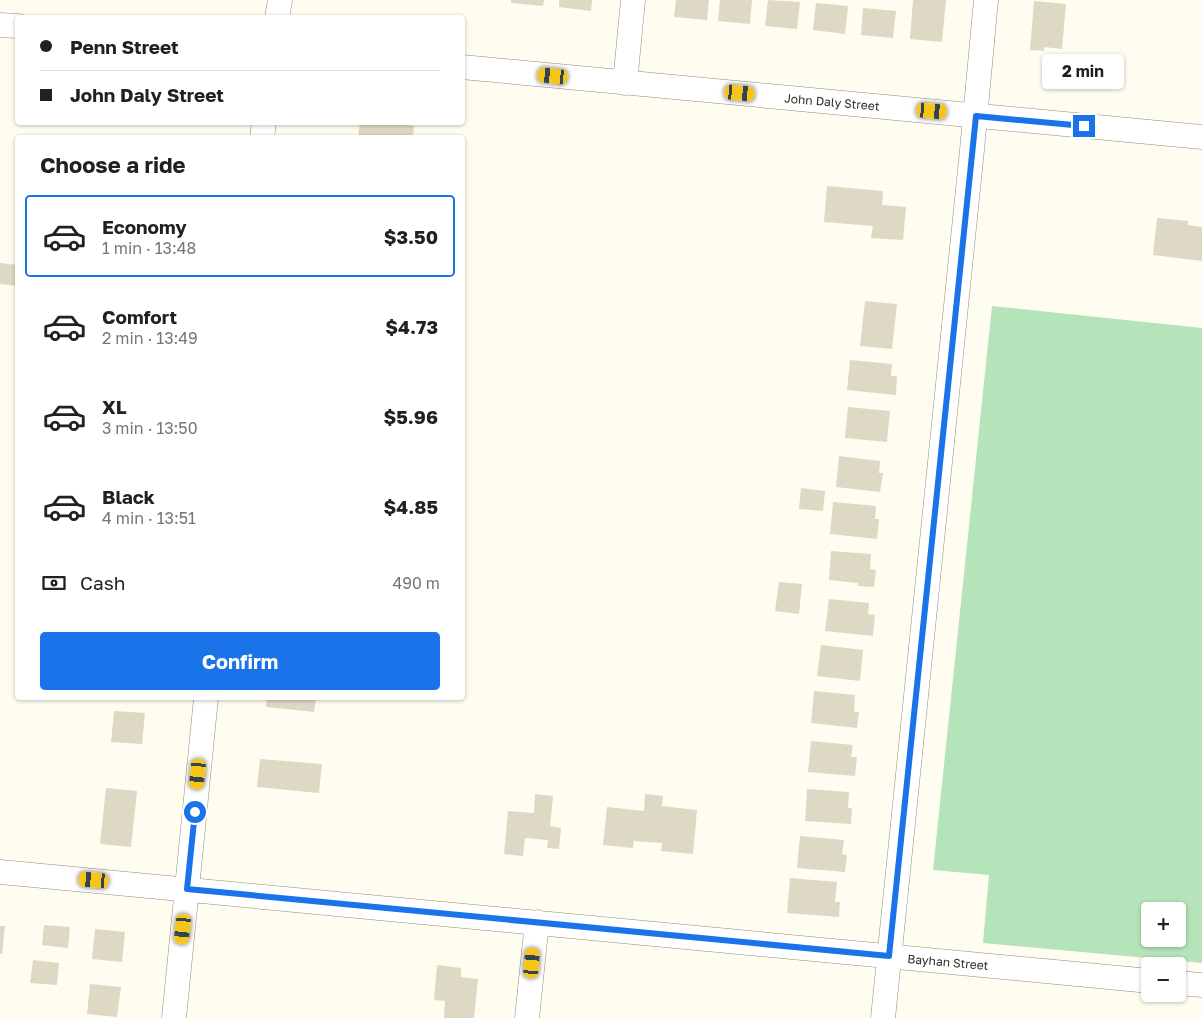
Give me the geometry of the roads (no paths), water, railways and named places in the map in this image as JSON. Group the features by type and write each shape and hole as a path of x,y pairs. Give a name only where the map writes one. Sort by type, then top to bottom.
{"street":[{"path":"278,15 280,0"},
{"path":"625,83 633,0"},
{"path":"882,1018 976,116 986,0"},
{"path":"0,24 15,26"},
{"name":"John Daly Street","path":"465,67 1202,137"},
{"path":"174,1018 206,700"},
{"name":"Bayhan Street","path":"0,872 1141,979"},
{"path":"527,1018 537,922"},
{"path":"1186,984 1202,985"}]}
